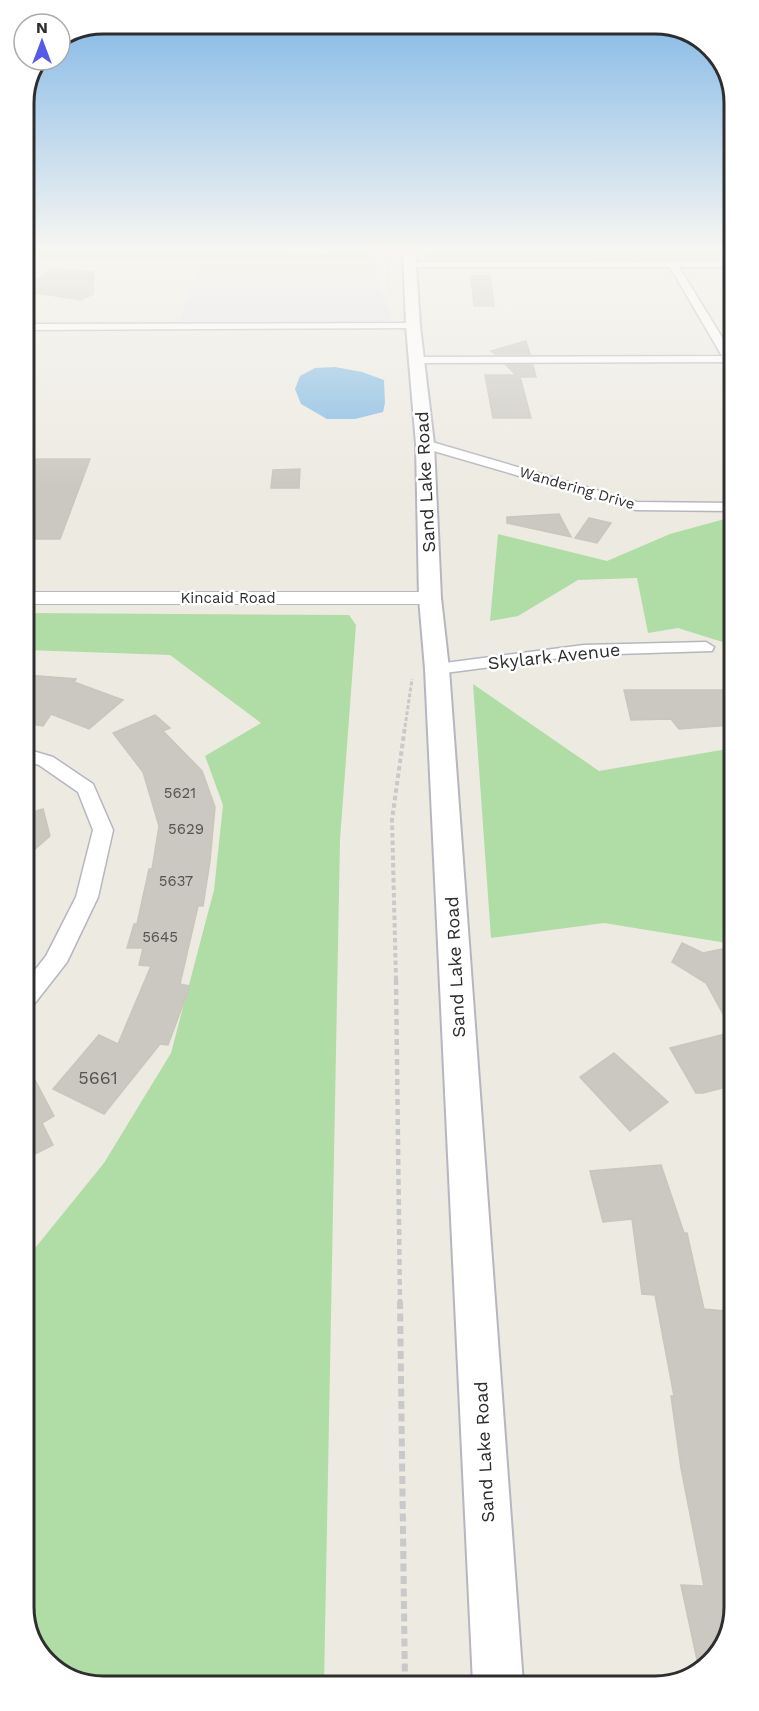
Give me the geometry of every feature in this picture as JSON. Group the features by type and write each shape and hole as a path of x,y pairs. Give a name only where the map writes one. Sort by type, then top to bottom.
{"main road":[{"name":"Sand Lake Road","path":"413,330 425,444 430,598 425,669 497,1676"}],"street":[{"path":"713,330 724,348"},
{"path":"417,360 724,359"},
{"name":"Wandering Drive","path":"425,444 636,506 724,507"},
{"name":"Kincaid Road","path":"35,598 430,598"},
{"name":"Skylark Avenue","path":"425,669 584,650 706,647"},
{"path":"34,987 55,962 87,897 103,830 87,789 46,761 35,758"}],"path":[{"path":"405,1676 396,964 392,820 425,669"}],"green space":[{"path":"724,519 724,642 678,628 648,633 637,578 578,580 518,616 490,621 498,534 607,561 670,534"},
{"path":"35,613 349,615 356,625 340,840 324,1676 99,1676 81,1673 61,1662 46,1646 38,1630 34,1608 34,1249 104,1163 171,1053 214,890 223,805 205,756 261,723 170,655 35,650"},
{"path":"473,684 599,771 724,750 724,943 604,923 491,938"}],"water":[{"path":"335,367 362,372 384,380 383,412 355,419 327,419 301,404 295,389 300,376 315,368"}],"building":[{"path":"526,341 530,354 495,354 491,351"},
{"path":"506,365 533,365 536,377 520,377 531,418 493,418 485,375 516,375"},
{"path":"35,459 90,459 60,539 35,539"},
{"path":"300,469 299,488 271,488 273,470"},
{"path":"559,514 571,537 507,523 507,517"},
{"path":"589,518 611,523 597,543 575,538"},
{"path":"35,676 76,679 74,682 123,700 89,729 51,714 43,726 35,725"},
{"path":"624,690 724,690 724,726 679,729 671,719 631,720"},
{"path":"155,715 170,728 163,731 202,771 215,807 210,861 203,906 198,906 180,984 190,986 168,1045 160,1044 104,1114 53,1089 99,1035 118,1044 151,966 139,965 143,948 127,948 134,924 137,924 149,869 152,869 159,826 143,772 113,733"},
{"path":"43,809 50,836 35,850 35,811"},
{"path":"682,943 703,953 724,950 724,1016 706,983 672,962"},
{"path":"724,1034 724,1088 696,1093 670,1048"},
{"path":"614,1053 668,1102 630,1131 580,1077"},
{"path":"34,1079 54,1116 42,1123 53,1145 34,1154"},
{"path":"661,1165 684,1233 687,1233 704,1309 724,1311 724,1617 713,1646 698,1662 681,1585 704,1586 681,1468 671,1396 674,1396 655,1295 642,1294 632,1219 603,1222 590,1171"}]}
